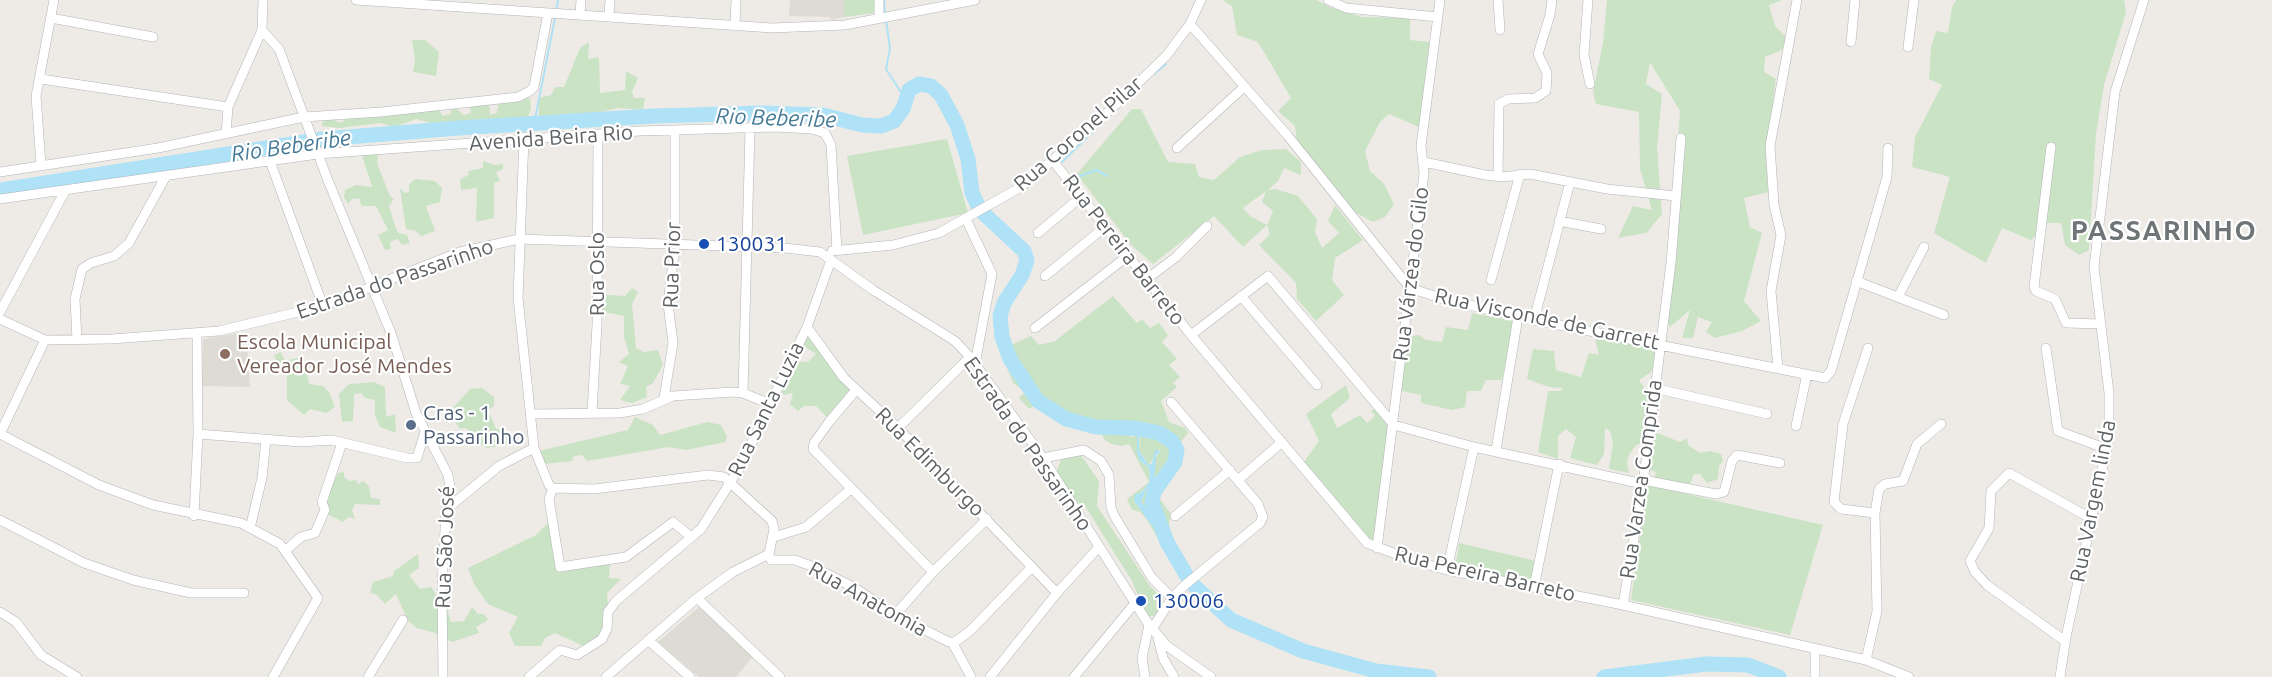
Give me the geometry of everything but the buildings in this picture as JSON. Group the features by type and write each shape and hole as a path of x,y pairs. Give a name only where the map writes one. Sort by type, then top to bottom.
{"street":[{"path":"41,165 36,96 54,0"},
{"path":"226,134 228,107 262,30 263,0"},
{"path":"356,0 478,3 553,13 609,15 735,26 821,27 975,0"},
{"path":"580,14 581,0"},
{"path":"609,15 610,0"},
{"path":"735,26 736,0"},
{"path":"879,0 879,18"},
{"name":"Rua Coronel Pilar","path":"820,252 893,245 939,233 1021,187 1053,161 1161,61 1190,24 1202,0"},
{"path":"1328,0 1346,8 1438,17"},
{"name":"Rua Várzea do Gilo","path":"1377,548 1395,425 1424,162 1421,146 1440,0"},
{"path":"1498,0 1500,30"},
{"path":"1498,176 1499,104 1508,99 1535,98 1546,91 1547,73 1538,54 1550,15 1552,0"},
{"path":"1588,0 1584,55 1590,84"},
{"path":"1778,368 1771,291 1781,236 1774,205 1770,146 1797,0"},
{"path":"1851,42 1855,0"},
{"path":"1908,47 1914,0"},
{"name":"Rua Vargem linda","path":"2060,677 2065,641 2106,449 2110,417 2094,267 2100,205 2115,92 2144,0"},
{"path":"0,172 158,148 306,121 518,96 530,92 537,76 553,13"},
{"path":"51,18 153,36"},
{"name":"Rua Visconde de Garrett","path":"1190,24 1288,136 1410,288 1518,317 1807,374 1828,376 1856,282"},
{"name":"Rua São José","path":"262,30 279,49 373,289 425,432 448,475 451,498 446,510 442,586 443,677"},
{"path":"41,79 228,107"},
{"path":"1177,148 1244,87"},
{"name":"Avenida Beira Rio","path":"0,199 270,161 317,150 446,147 524,137 675,130 750,130 774,127 812,129 825,133 830,139 835,183 837,251"},
{"name":"Rua Prior","path":"664,398 666,374 672,351 668,304 675,245 675,130"},
{"path":"742,393 750,130"},
{"name":"Rua Oslo","path":"592,412 597,325 598,135"},
{"path":"524,137 518,298 533,414 534,448 546,480 553,488 619,488 708,475 724,477 732,481 772,521 774,537 769,554 734,572 697,598 606,677"},
{"name":"Rua Varzea Comprida","path":"1623,605 1643,482 1671,263 1681,138"},
{"path":"2051,147 2034,287 2036,291 2055,299 2066,322 2101,324"},
{"path":"1888,148 1887,177 1856,282 1944,315"},
{"path":"270,161 323,306"},
{"name":"Rua Pereira Barreto","path":"1053,161 1191,335 1361,538 1377,548 1447,570 1623,605 1866,660 1909,677"},
{"path":"1424,162 1498,176 1520,174 1622,191 1676,196"},
{"path":"1491,280 1520,174"},
{"path":"77,340 75,299 82,269 114,256 129,243 166,176"},
{"path":"1534,320 1570,182"},
{"path":"0,312 65,191"},
{"path":"1038,232 1082,196"},
{"path":"898,428 973,360 992,274 966,219"},
{"path":"1559,220 1601,229"},
{"path":"1045,276 1106,226"},
{"path":"1147,279 1176,257 1207,226"},
{"name":"Estrada do Passarinho","path":"0,319 45,340 197,334 243,327 323,306 373,289 460,252 519,239 748,247 820,252 873,290 955,341 973,360 1043,458 1153,630 1178,655 1211,677"},
{"path":"1898,297 1924,248"},
{"path":"1035,328 1129,255"},
{"name":"Rua Santa Luzia","path":"528,677 560,650 580,655 602,639 607,629 608,612 616,601 701,528 732,481 770,404 807,327 831,260"},
{"path":"1191,335 1265,276 1271,278 1343,367 1395,425 1474,447 1643,482 1720,494 1726,487 1732,461 1737,454 1780,463"},
{"path":"1241,296 1317,385"},
{"path":"1496,450 1518,317"},
{"name":"Rua Edimburgo","path":"807,327 831,362 856,390 898,428 1057,593"},
{"path":"194,516 198,434 197,334"},
{"path":"45,340 0,434 99,486 153,506 194,516 229,520 276,541 317,594 317,602 273,677"},
{"path":"1868,348 1843,424 1834,502 1841,509 1875,517"},
{"name":"Rua Vargem linda","path":"2046,348 2058,431 2106,449"},
{"path":"1796,426 1807,374"},
{"path":"1654,388 1767,414"},
{"path":"856,390 814,443 813,449 933,572"},
{"path":"533,414 630,412 643,409 664,398 742,393 770,404"},
{"path":"1145,677 1142,658 1153,630 1172,598 1195,576 1260,523 1263,517 1258,504 1171,402"},
{"path":"1866,660 1877,611 1875,517 1879,489 1885,484 1903,481 1917,444 1941,424"},
{"path":"198,434 301,442 325,439 387,455 417,458 425,432"},
{"path":"250,528 262,478 266,439"},
{"path":"1238,480 1282,442"},
{"path":"285,551 301,537 315,533 325,510 322,502 342,443"},
{"path":"1447,570 1474,447"},
{"path":"446,510 499,466 534,448"},
{"path":"1043,458 1084,450 1105,465 1111,484 1111,508 1115,517 1152,578 1172,598"},
{"path":"1052,473 1062,455"},
{"path":"1534,587 1559,464"},
{"path":"1175,516 1230,470"},
{"path":"2065,641 1987,585 1975,573 1970,561 1989,528 1991,491 2009,474 2092,519"},
{"path":"553,488 549,499 560,567 626,557 673,522 691,537"},
{"path":"774,537 806,527 851,489"},
{"path":"895,615 933,572 987,519"},
{"path":"0,520 84,563 133,580 191,593 244,593"},
{"path":"990,677 1057,593 1100,547"},
{"name":"Rua Anatomia","path":"769,554 773,561 795,560 811,566 855,588 895,615 952,642 966,675"},
{"name":"Rua Anatomia","path":"952,642 962,638 1032,567"},
{"path":"697,598 780,677"},
{"path":"1074,677 1135,603"},
{"path":"2,613 16,622 41,655 77,677"},
{"path":"368,677 403,620"},
{"path":"1153,630 1163,658 1174,677"},
{"path":"648,640 690,677"},
{"path":"1815,649 1815,677"}],"shaded area":[{"path":"790,0 844,0 844,17 832,20 830,17 789,16"},
{"name":"Escola Municipal Vereador José Mendes","path":"246,332 250,387 202,386 203,339"},
{"path":"699,607 753,656 736,677 699,677 658,642"}],"green space":[{"path":"844,0 876,0 876,13 844,17"},
{"path":"1222,0 1316,0 1332,8 1362,17 1410,18 1410,40 1430,42 1419,127 1389,114 1380,122 1365,151 1370,171 1384,184 1394,204 1385,217 1373,222 1352,211 1297,142 1295,126 1278,111 1291,98 1258,42 1237,35 1232,6"},
{"path":"1607,0 1782,0 1769,5 1775,26 1786,37 1782,50 1765,57 1764,72 1776,79 1766,150 1768,192 1744,198 1750,227 1762,233 1744,301 1761,321 1742,331 1715,338 1706,332 1712,322 1698,317 1693,338 1682,338 1690,310 1670,327 1666,321 1680,111 1650,62 1646,84 1662,94 1657,147 1662,214 1646,233 1618,238 1633,206 1652,210 1640,169 1639,112 1596,104 1593,92 1603,43"},
{"path":"1956,0 2124,0 2126,12 2104,85 2096,134 2089,250 2079,255 2065,245 2061,223 2047,223 2031,240 2002,228 1986,263 1934,233 1950,177 1912,167 1915,137 1942,85 1929,79 1931,47 1936,31 1948,33 1952,7"},
{"path":"412,40 425,40 439,52 436,76 413,72 415,59"},
{"path":"589,42 588,59 599,57 600,93 625,90 626,71 638,78 632,92 634,98 645,98 643,110 618,108 589,115 539,120 539,98 551,95 555,87 564,87 580,48"},
{"path":"530,98 531,110 526,120 435,124 416,119 394,127 381,123 339,128 322,126 322,122 332,119 341,123 348,117 438,108 443,116 450,114 453,106 464,115 471,113 469,102 489,104 490,115 497,113 499,101"},
{"path":"1132,109 1141,109 1168,162 1195,164 1199,177 1214,180 1240,157 1262,150 1286,149 1301,162 1301,175 1284,168 1278,181 1268,190 1276,189 1298,196 1317,219 1315,232 1322,248 1339,233 1328,221 1335,205 1363,240 1335,258 1332,280 1344,295 1316,321 1297,299 1296,283 1259,245 1270,234 1267,225 1243,247 1214,216 1153,264 1131,245 1077,174","holes":["1266,191 1262,202 1273,211 1267,225 1250,216 1243,208"]},
{"path":"947,139 968,213 863,235 847,156"},
{"path":"362,155 378,155 377,163 390,196 394,199 389,206 398,233 407,235 410,243 402,245 398,239 390,242 391,249 385,250 378,235 388,230 376,206 362,206 359,200 361,198 352,199 348,204 344,197 345,190 356,185 372,187"},
{"path":"483,161 494,165 503,164 503,169 496,172 500,181 494,183 494,218 476,222 477,188 461,190 460,179 469,175 468,171 483,168"},
{"path":"415,179 435,181 442,188 440,202 426,206 435,231 421,236 416,231 406,229 400,188 405,193 409,192 409,185"},
{"path":"632,288 638,292 632,304 636,348 644,352 658,350 663,365 653,383 646,387 647,397 632,403 620,400 630,386 620,384 628,366 619,362 629,354 624,337 624,316 600,311 597,294 625,296"},
{"path":"1113,296 1137,323 1142,319 1150,328 1159,323 1168,335 1162,342 1177,359 1169,365 1180,377 1173,383 1177,387 1161,401 1169,422 1185,428 1188,433 1177,446 1181,453 1174,459 1177,470 1157,495 1171,514 1168,528 1173,549 1161,537 1153,518 1141,502 1147,487 1154,481 1154,460 1160,451 1159,449 1149,465 1139,451 1140,438 1137,434 1128,433 1131,437 1137,436 1137,447 1141,462 1148,466 1150,475 1149,483 1134,501 1174,559 1179,574 1147,520 1140,512 1132,510 1127,499 1149,482 1129,444 1121,446 1112,444 1105,440 1099,431 1064,426 1034,406 1029,409 1019,398 1025,392 1013,383 1000,350 1031,336 1039,345 1055,341"},
{"path":"1472,313 1514,321 1502,380 1486,380 1481,391 1467,391 1465,407 1452,410 1421,403 1421,395 1397,390 1411,336 1419,335 1426,340 1442,342 1446,327 1468,330"},
{"path":"807,332 851,392 827,417 816,406 804,406 798,411 790,404 793,393 784,395 780,390 794,361 808,362 816,354 802,345"},
{"path":"1604,338 1659,347 1651,372 1639,380 1649,396 1645,442 1636,445 1629,455 1627,461 1629,473 1609,469 1613,443 1610,431 1605,428 1604,454 1597,465 1570,458 1576,437 1566,429 1558,436 1558,459 1538,452 1548,391 1560,391 1563,388 1549,387 1527,379 1533,349 1554,351 1556,370 1581,377 1589,353 1599,355 1595,340"},
{"path":"281,352 285,361 297,358 305,362 309,384 323,386 329,392 335,407 326,413 310,409 304,415 287,400 287,375 281,374 274,355"},
{"path":"374,382 385,387 386,417 395,414 396,433 380,427 375,416 375,400 365,398 361,393 354,394 353,421 342,422 339,394 349,384"},
{"path":"1346,385 1350,398 1331,414 1337,428 1360,415 1367,423 1375,416 1371,411 1379,407 1391,425 1373,540 1364,536 1303,463 1319,441 1306,414"},
{"path":"482,388 494,397 494,406 488,410 496,429 506,430 511,441 508,445 487,448 471,439 467,428 460,429 453,419 453,408 470,389"},
{"path":"635,417 653,425 660,435 707,422 721,425 727,437 725,442 686,450 669,447 587,461 582,455 574,456 572,461 544,464 539,451 628,430"},
{"path":"1657,433 1680,442 1687,438 1688,445 1700,453 1710,451 1721,454 1723,461 1719,466 1718,479 1707,483 1700,474 1694,474 1689,487 1654,480 1656,472 1649,470 1648,442"},
{"path":"1080,454 1099,481 1097,506 1150,586 1162,598 1163,606 1156,616 1149,616 1145,612 1132,581 1085,506 1075,501 1056,473 1062,457"},
{"path":"344,472 344,477 349,481 356,480 358,484 363,481 369,486 371,498 380,499 380,505 355,504 352,510 355,519 349,517 343,522 327,514 329,507 325,502 338,473"},
{"path":"1647,485 1823,525 1790,635 1631,600"},
{"path":"552,519 560,567 610,564 609,578 621,579 607,593 608,605 601,635 584,646 555,633 545,638 541,646 515,646 509,633 518,617 488,604 474,584 468,568 536,535"},
{"path":"1459,543 1536,561 1531,582 1455,568"},
{"path":"418,554 419,568 409,575 420,589 431,587 448,611 451,622 464,621 472,607 478,614 484,614 488,620 476,627 479,633 452,642 435,633 417,628 408,621 396,594 385,604 376,594 370,593 373,582 393,576 394,571"}],"water":[{"path":"1128,433 1139,436 1139,451 1149,465 1152,463 1155,450 1161,451 1156,455 1154,484 1147,488 1141,502 1150,511 1151,517 1165,527 1161,537 1168,542 1190,573 1185,577 1180,573 1153,527 1134,501 1135,494 1141,493 1149,483 1150,475 1148,466 1141,462 1137,453 1137,436 1126,435"}],"waterway":[{"path":"556,12 558,0"},
{"path":"884,0 885,14"},
{"path":"534,124 555,18"},
{"path":"886,20 890,48 886,69 906,100"},
{"path":"1154,74 1166,64"},
{"name":"Rio Beberibe","path":"0,190 323,139 459,128 654,116 763,113 823,115 862,125 881,126 894,121 903,109 909,90 919,84 931,86 941,95 957,125 968,159 972,193 980,210 1024,251 1027,261 1022,275 1004,303 1000,316 1002,337 1010,359 1038,401 1066,419 1096,427 1135,428 1159,433 1172,441 1177,450 1175,462 1154,492 1152,502 1167,542 1191,583 1231,620 1303,651 1376,671 1429,677"},
{"path":"1062,162 1102,123"},
{"path":"1075,178 1096,170 1107,176"},
{"name":"Rio Beberibe","path":"1604,677 1706,664 1748,665 1779,677"}],"place":[{"name":"130031","path":"704,244"},
{"name":"Escola Municipal Vereador José Mendes","path":"225,354"},
{"name":"Cras - 1 Passarinho","path":"411,425"},
{"name":"130006","path":"1141,601"}],"district":[{"name":"PASSARINHO","path":"2164,231"}]}
